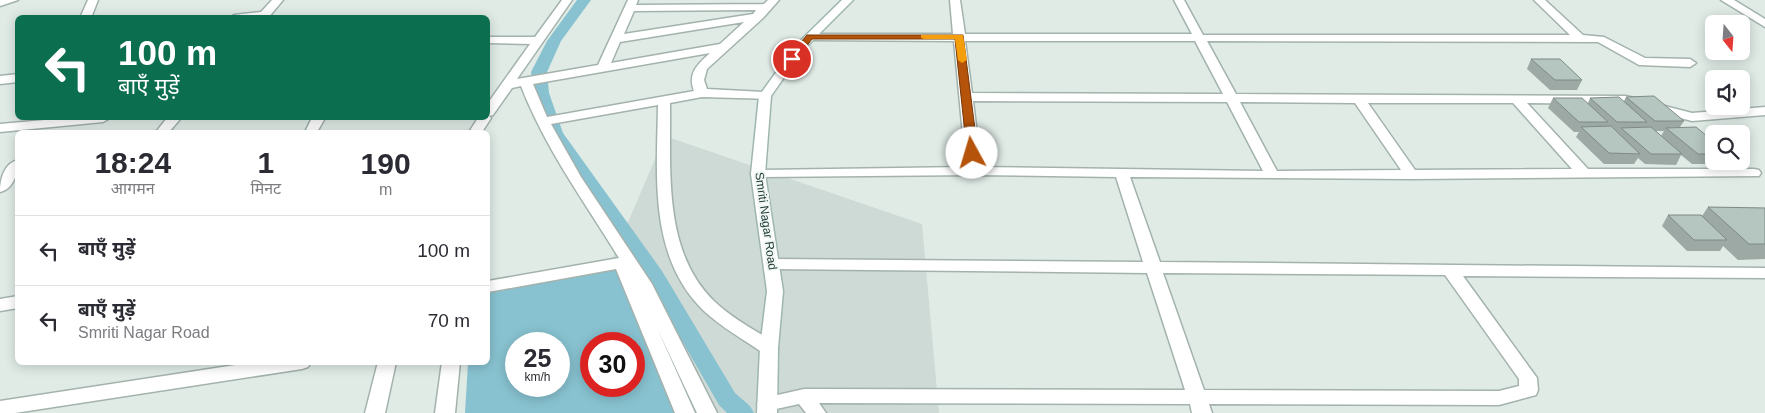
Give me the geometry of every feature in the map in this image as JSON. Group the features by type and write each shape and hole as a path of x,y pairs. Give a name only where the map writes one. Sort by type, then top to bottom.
{"street":[{"path":"0,3 13,0"},
{"path":"86,15 93,0"},
{"path":"263,15 278,0"},
{"path":"492,98 504,85 567,0"},
{"path":"542,122 702,93 765,96 810,37 848,0"},
{"path":"955,0 974,171"},
{"path":"1179,0 1272,175"},
{"path":"1540,0 1580,39"},
{"path":"1726,0 1765,24"},
{"path":"604,68 632,4 767,8"},
{"path":"616,39 767,8"},
{"path":"702,93 697,84 697,75 723,47 767,8"},
{"path":"810,37 1199,36 1580,39 1606,40 1643,62 1690,63"},
{"path":"490,40 536,41"},
{"path":"504,85 723,47"},
{"path":"0,80 15,78"},
{"path":"526,82 542,122 571,172 634,268 673,339 707,413"},
{"name":"Smriti Nagar Road","path":"765,96 758,174 773,264 775,291 769,348 767,408"},
{"path":"966,97 1626,100 1644,102 1692,117 1765,111"},
{"path":"1358,98 1411,175"},
{"path":"664,99 668,233 676,256 689,282 708,306 769,348"},
{"path":"1516,99 1584,174"},
{"path":"0,128 78,120"},
{"path":"164,130 172,120"},
{"path":"45,130 53,122"},
{"path":"1,187 15,168"},
{"path":"758,174 974,171 1272,175 1754,173"},
{"path":"1122,174 1200,406"},
{"path":"1,187 15,185"},
{"path":"490,287 621,263 685,413"},
{"path":"773,264 1765,273"},
{"path":"767,408 804,396 1200,406 1499,398 1529,390 1528,378 1450,270"},
{"path":"0,305 15,302"},
{"path":"1,409 283,365"},
{"path":"375,413 386,365"},
{"path":"445,413 451,365"},
{"path":"804,396 816,413"}],"shaded area":[{"path":"665,136 922,224 939,413 546,413 553,397 570,397 570,357 580,334 580,397 645,397 645,332 581,332"}],"water":[{"path":"616,269 643,332 580,332 580,397 645,397 645,337 677,413 465,413 468,365 490,365 490,293"}],"building":[{"path":"1531,59 1560,59 1582,80 1555,80"},
{"path":"1654,96 1684,121 1655,121 1626,97"},
{"path":"1619,97 1647,122 1617,122 1590,98"},
{"path":"1553,98 1582,98 1608,122 1579,122"},
{"path":"1611,126 1640,154 1609,153 1581,127"},
{"path":"1651,127 1682,154 1651,154 1621,128"},
{"path":"1696,127 1705,134 1705,154 1698,154 1666,128"},
{"path":"1708,207 1765,208 1765,244 1749,244"},
{"path":"1668,215 1701,215 1727,240 1694,240"}],"waterway":[{"path":"584,0 554,41 539,72 541,93 555,133 655,276 727,399 742,413"}],"slow traffic":[{"path":"924,37 960,37 962,60"}],"route":[{"path":"792,59 810,37 960,37 972,153"}]}
